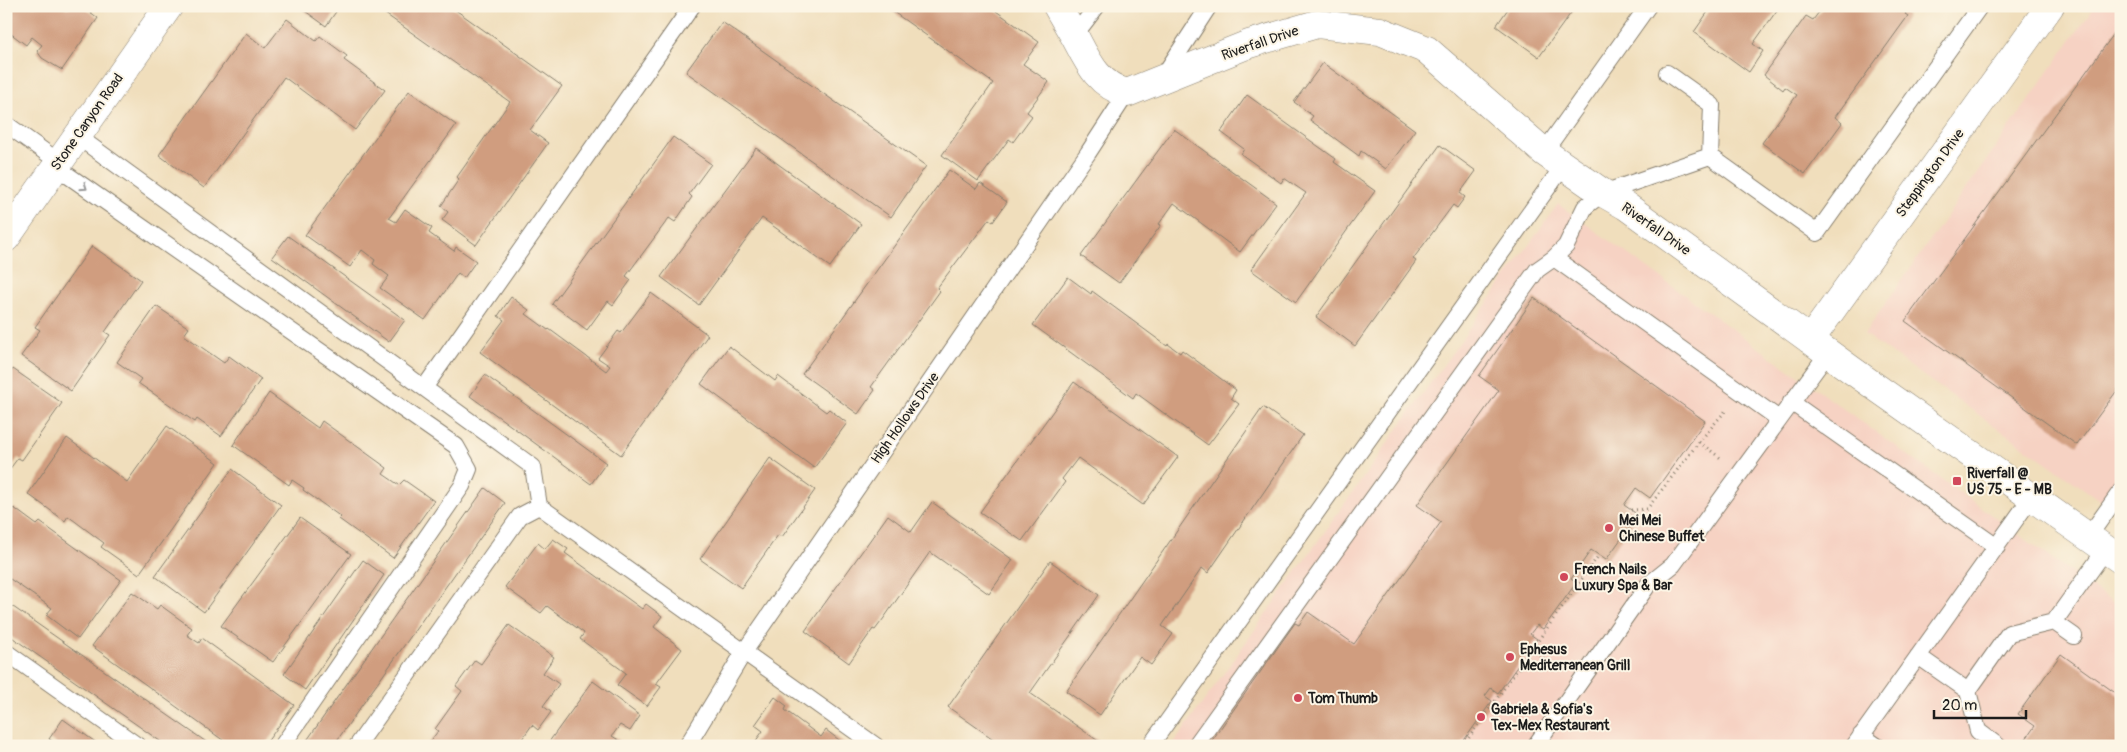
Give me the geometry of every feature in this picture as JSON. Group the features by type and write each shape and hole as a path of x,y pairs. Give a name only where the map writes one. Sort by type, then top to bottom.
{"street":[{"name":"Stone Canyon Road","path":"6,238 169,6"},
{"path":"1056,6 1074,36 1088,65 1100,79 1116,90 1127,92 1161,80"},
{"name":"Steppington Drive","path":"1819,346 2050,6"},
{"name":"Riverfall Drive","path":"1161,80 1249,44 1317,24 1380,30 1427,50 1554,158 1603,193 1626,206 2031,498 2105,549"}],"lane":[{"path":"424,388 692,6"},
{"path":"1074,36 1097,6"},
{"path":"1161,80 1209,6"},
{"path":"1150,746 1554,158 1648,6"},
{"path":"1710,156 1817,233 1980,6"},
{"path":"1667,73 1712,106 1710,156"},
{"name":"High Hollows Drive","path":"687,746 744,652 1082,161 1127,92"},
{"path":"6,124 111,206 456,446 469,469 462,486 282,746"},
{"path":"77,136 533,467 539,506 876,746"},
{"path":"1195,746 1537,270 1554,258 1566,246 1585,207 1603,193 1710,156"},
{"path":"1554,258 1779,419"},
{"path":"1535,746 1648,585 1673,565 1779,419 1791,402 1819,346"},
{"path":"1791,402 1997,547"},
{"path":"1968,691 2009,633 2054,622 2105,549 2121,491"},
{"path":"1876,746 1858,740 2031,498"},
{"path":"357,746 520,516 539,506"},
{"path":"2054,622 2074,636"},
{"path":"6,652 138,746"},
{"path":"1918,656 1968,691 1978,732 1998,746"}],"path":[{"path":"1631,510 1647,509 1728,407"},
{"path":"1463,746 1598,555"},
{"path":"1531,649 1579,683"}],"shaded area":[{"path":"2095,6 2121,6 2121,515 1864,334"},
{"path":"1558,204 2121,608 2121,746 1172,746"}],"building":[{"path":"6,6 64,6 68,9 70,6 82,6 98,18 62,70 42,58 37,51 42,45 32,37 26,45 6,30"},
{"path":"298,6 340,6 326,26"},
{"path":"374,6 450,6 562,86 530,130 548,143 476,245 442,220 448,212 441,206 459,179 457,177 510,102"},
{"path":"885,6 979,6 983,9 985,6 989,6 1039,42 1023,64 1049,82 1027,112 1032,116 1013,142 1009,139 978,181 942,155 993,83"},
{"path":"1510,6 1576,6 1539,57 1496,26"},
{"path":"1712,6 1780,6 1753,44 1763,51 1749,72 1694,32"},
{"path":"1820,6 1911,6 1905,14 1908,16 1835,117 1842,123 1805,174 1762,143 1797,95 1785,87 1783,90 1764,75 1806,16 1813,20 1822,8"},
{"path":"287,19 316,41 320,36 347,56 344,60 385,90 355,130 284,77 204,188 159,155 246,33 265,48"},
{"path":"722,22 926,166 891,217 686,72"},
{"path":"2121,24 2121,385 2077,445 1905,321"},
{"path":"1323,63 1415,130 1386,169 1361,151 1359,156 1310,120 1313,116 1294,102"},
{"path":"409,91 456,125 389,218 396,222 405,209 432,228 429,233 454,251 456,247 476,261 464,278 458,273 425,320 380,288 389,276 373,264 375,260 362,250 350,267 305,235"},
{"path":"1247,95 1336,159 1334,162 1375,191 1296,302 1251,270 1306,193 1284,178 1281,183 1241,154 1244,149 1221,132"},
{"path":"1174,129 1276,203 1240,252 1174,203 1159,224 1161,225 1119,283 1081,256"},
{"path":"673,137 711,164 689,194 692,197 675,222 669,218 626,276 631,280 613,305 608,301 587,330 552,304"},
{"path":"1440,145 1476,171 1460,193 1465,197 1457,208 1453,205 1413,259 1416,261 1355,346 1316,317"},
{"path":"756,148 861,224 830,267 762,218 699,305 661,277"},
{"path":"949,170 976,189 980,183 1007,202 993,222 989,219 937,288 940,291 871,387 875,390 858,414 802,374"},
{"path":"288,236 405,320 389,342 272,257"},
{"path":"92,246 141,280 105,332 110,335 71,391 21,356 40,330 35,327"},
{"path":"1068,277 1091,294 1092,291 1167,346 1168,344 1180,353 1182,350 1236,390 1231,398 1239,404 1208,445 1136,393 1133,398 1033,325"},
{"path":"651,293 708,335 621,455 480,352 504,320 498,316 511,297 529,310 526,314 606,371 610,366 598,358 618,331 621,333"},
{"path":"1534,298 1705,421 1650,498 1636,488 1624,505 1638,515 1606,560 1591,550 1571,579 1576,583 1543,629 1537,625 1530,634 1537,639 1498,693 1491,688 1485,696 1492,701 1460,746 1208,746 1295,623 1299,625 1308,612 1354,644 1441,522 1417,505 1499,390 1479,376"},
{"path":"156,306 189,328 184,335 224,363 229,356 261,379 221,436 197,419 195,422 138,383 141,379 117,362"},
{"path":"729,346 775,381 778,376 826,412 829,409 847,423 814,468 701,384"},
{"path":"13,369 62,403 22,460 18,458 6,474 6,378"},
{"path":"485,375 606,463 591,484 470,396"},
{"path":"1074,382 1178,457 1143,505 1078,458 1062,479 1065,482 1022,541 980,512"},
{"path":"269,393 318,428 322,421 387,468 383,474 399,485 404,480 434,501 393,558 339,519 341,517 303,490 304,488 292,480 289,485 233,445"},
{"path":"1263,407 1303,435 1208,573 1202,568 1162,626 1173,634 1151,665 1140,657 1100,715 1066,691"},
{"path":"167,426 218,463 139,574 101,547 104,543 68,516 65,521 28,494 67,438 127,482"},
{"path":"770,458 815,490 782,537 778,535 741,588 700,559"},
{"path":"232,469 281,505 204,612 155,576"},
{"path":"485,488 505,503 333,746 303,746"},
{"path":"932,502 1013,560 989,594 930,552 884,618 875,630 873,629 849,663 805,631 888,515 911,532"},
{"path":"14,508 37,525 40,522 121,580 78,639 46,615 52,608 10,579 6,585 6,518"},
{"path":"300,518 351,554 273,662 221,626"},
{"path":"553,539 568,549 565,553 642,609 646,604 662,616 654,627 682,649 656,684 661,687 647,706 617,685 626,673 580,639 584,633 547,606 541,613 505,587 538,543 545,549"},
{"path":"363,560 384,575 305,690 284,674"},
{"path":"1050,561 1099,595 1030,693 1101,743 1099,746 1003,746 948,707"},
{"path":"132,592 157,609 160,605 192,628 187,635 199,643 202,638 294,705 264,746 231,746 92,646"},
{"path":"6,602 212,746 167,746 6,633"},
{"path":"509,625 554,657 543,673 559,684 543,706 551,712 538,730 532,725 517,746 433,746 429,743 438,731 435,729 462,691 456,686 475,660 481,664"},
{"path":"2061,654 2121,697 2121,746 2021,746 2035,726 2018,714"},
{"path":"593,681 640,716 630,731 620,725 612,736 622,742 620,746 546,746"},
{"path":"775,697 787,706 785,710 821,737 826,730 847,746 752,746 763,731 755,725"},
{"path":"63,719 101,746 59,746 49,739"}],"place":[{"name":"Riverfall @ US 75 - E - MB","path":"1957,481"},
{"name":"Mei Mei Chinese Buffet","path":"1609,528"},
{"name":"French Nails Luxury Spa & Bar","path":"1564,577"},
{"name":"Ephesus Mediterranean Grill","path":"1510,657"},
{"name":"Tom Thumb","path":"1298,698"},
{"name":"Gabriela & Sofia's Tex-Mex Restaurant","path":"1481,717"}]}
